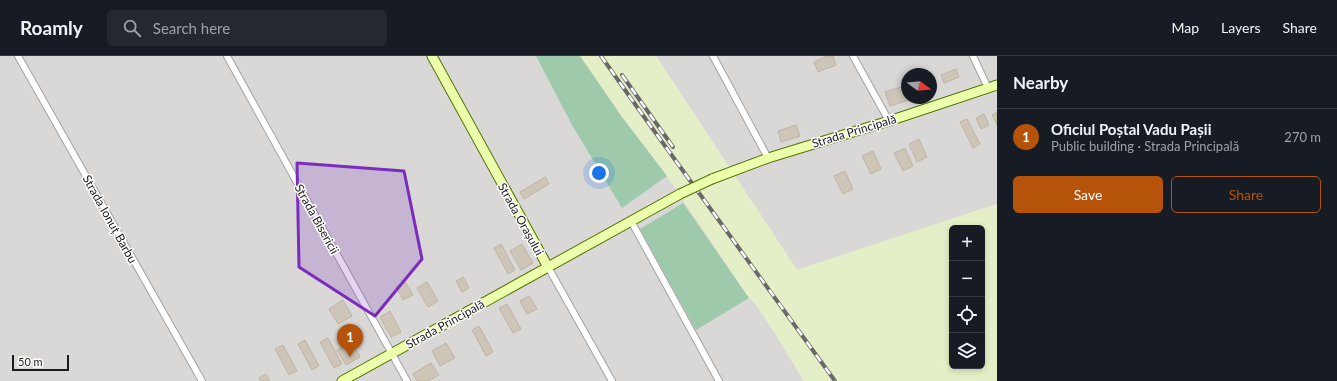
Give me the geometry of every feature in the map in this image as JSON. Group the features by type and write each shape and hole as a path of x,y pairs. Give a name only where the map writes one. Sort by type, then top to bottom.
{"main road":[{"name":"Strada Orașului","path":"432,56 548,266"},
{"name":"Strada Principală","path":"342,381 548,266 680,194 712,179 768,158 889,121 997,85"}],"street":[{"name":"Strada Ionuț Barbu","path":"18,56 202,381"},
{"name":"Strada Bisericii","path":"227,56 407,381"},
{"path":"713,56 768,158"},
{"path":"853,56 889,121"},
{"path":"973,56 988,88"},
{"path":"631,221 719,381"},
{"name":"Strada Orașului","path":"548,266 612,381"}],"highlighted area":[{"path":"297,163 404,171 422,259 375,316 299,267"}],"shaded area":[{"path":"0,56 580,56 622,117 667,176 749,298 754,302 804,381 0,381"},
{"path":"656,56 997,56 997,204 797,270"}],"green space":[{"path":"536,56 580,56 622,117 667,176 622,208 572,125"},
{"path":"580,56 656,56 797,270 997,204 997,381 804,381 773,330 754,302 749,298 667,176 622,117"},
{"path":"683,203 749,298 696,330 640,229"}],"building":[{"path":"827,56 833,56 836,65 818,72 814,62"},
{"path":"956,69 959,77 944,83 941,75"},
{"path":"901,87 901,103 890,106 885,92"},
{"path":"997,112 997,125 992,115"},
{"path":"984,114 989,125 981,129 976,118"},
{"path":"967,119 980,144 973,148 960,122"},
{"path":"796,125 800,136 781,142 778,131"},
{"path":"919,139 927,157 917,162 909,144"},
{"path":"905,148 913,166 903,171 894,153"},
{"path":"873,151 881,169 871,174 862,156"},
{"path":"845,171 853,189 843,194 834,176"},
{"path":"545,177 549,184 524,199 520,192"},
{"path":"501,244 515,270 508,274 494,248"},
{"path":"522,244 533,263 521,270 510,251"},
{"path":"463,277 469,288 462,292 456,281"},
{"path":"405,282 413,295 403,300 396,287"},
{"path":"427,282 438,301 428,307 417,288"},
{"path":"529,296 537,309 527,314 520,301"},
{"path":"343,300 352,316 338,324 329,309"},
{"path":"507,304 521,329 513,333 499,308"},
{"path":"390,311 401,332 391,337 380,317"},
{"path":"479,326 493,352 486,356 472,330"},
{"path":"328,338 342,364 334,368 320,342"},
{"path":"305,340 319,366 312,370 298,344"},
{"path":"352,342 360,357 346,365 337,350"},
{"path":"446,343 455,358 440,366 432,351"},
{"path":"283,345 297,371 289,375 275,349"},
{"path":"431,363 439,375 428,381 417,381 413,374"},
{"path":"266,374 270,381 260,381 259,378"}],"railway":[{"path":"601,56 835,381"},
{"path":"622,75 673,147"}],"place":[{"name":"Oficiul Poștal Vadu Pașii","path":"350,357"}]}
